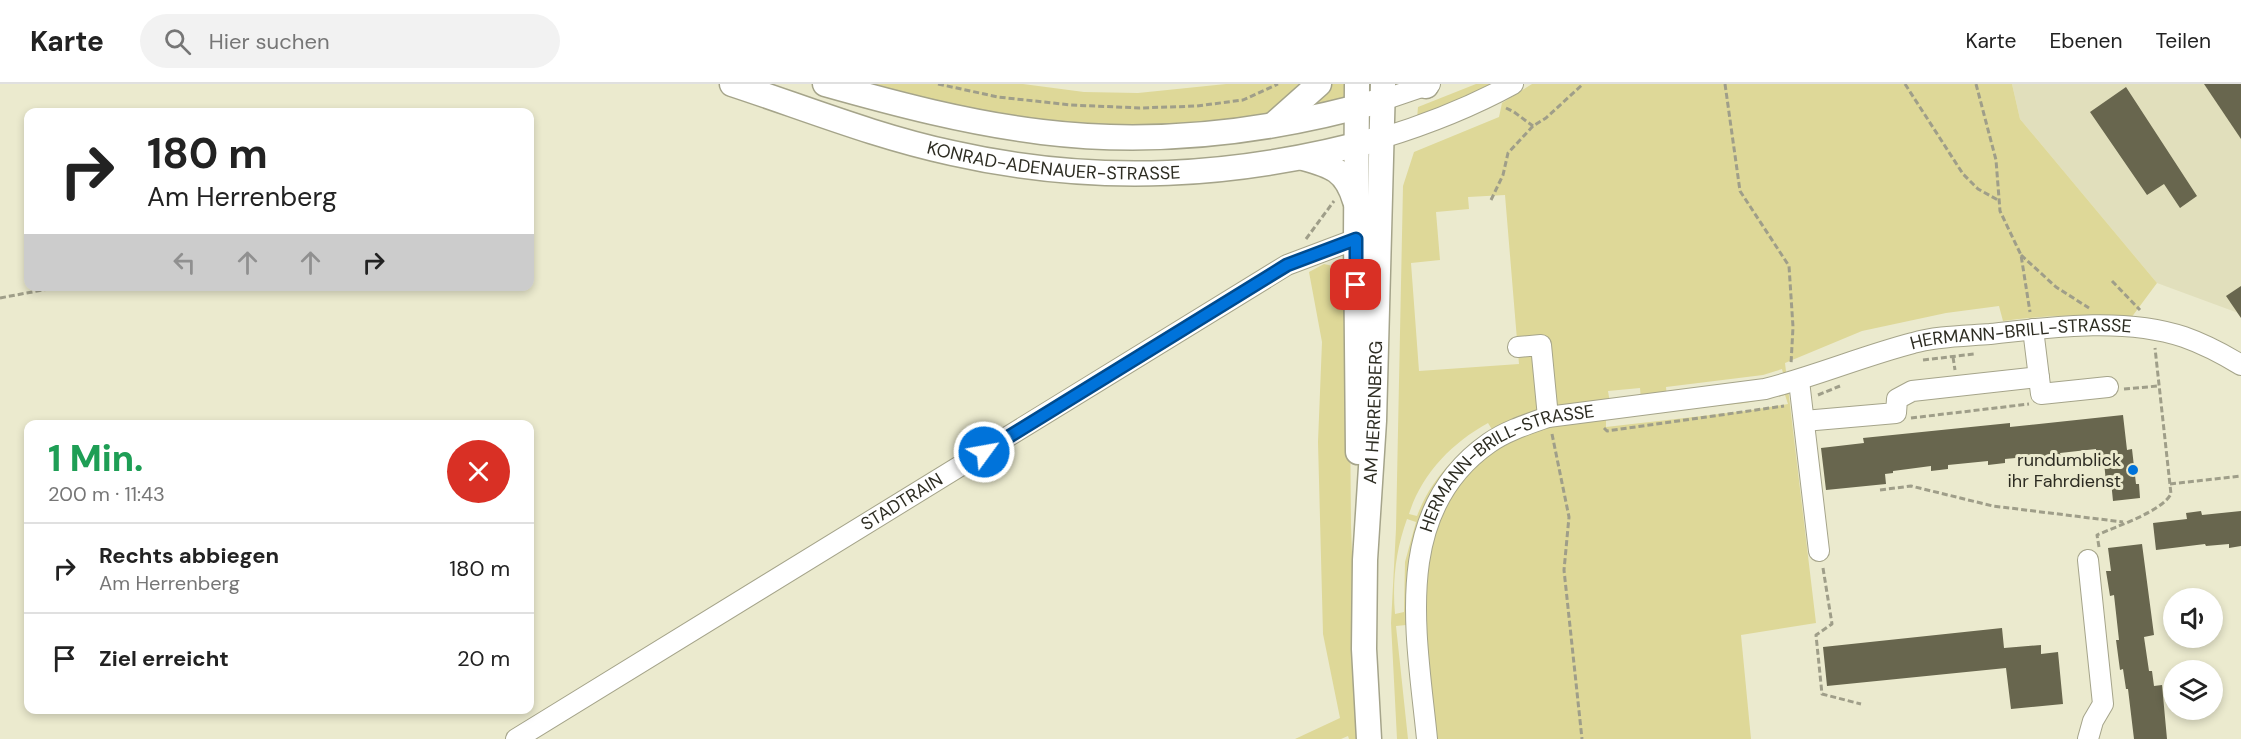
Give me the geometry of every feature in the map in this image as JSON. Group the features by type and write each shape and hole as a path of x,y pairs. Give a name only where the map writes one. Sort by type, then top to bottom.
{"main road":[{"name":"KONRAD-ADENAUER-STRASSE","path":"732,84 881,135 952,153 1029,167 1111,174 1216,171 1303,158 1382,138"},
{"name":"KONRAD-ADENAUER-STRASSE","path":"825,84 909,107 993,125 1087,136 1181,136 1270,127 1357,108 1383,92"},
{"path":"1270,127 1320,84"},
{"name":"AM HERRENBERG","path":"1357,84 1356,146 1345,204 1356,239 1357,421 1365,560"},
{"name":"AM HERRENBERG","path":"1369,739 1364,650 1365,560 1374,421 1383,92"},
{"path":"1303,158 1323,163 1341,173 1352,190 1345,204"}],"street":[{"path":"1382,138 1442,118 1478,103 1513,84"},
{"path":"1383,92 1425,85"},
{"name":"STADTRAIN","path":"516,739 1287,265 1356,239"},
{"name":"HERMANN-BRILL-STRASSE","path":"1427,739 1415,600 1419,553 1427,525 1444,491 1465,462 1490,442 1520,427 1548,417 1766,389 1916,342 2033,329 2108,325 2153,331 2182,337 2217,351 2241,365"},
{"path":"2033,329 2040,386"},
{"path":"1518,346 1541,345 1548,417"},
{"path":"1794,382 1803,412 1820,550"},
{"path":"1803,412 1896,413 1897,399 1912,391 2040,386 2108,387"},
{"path":"2088,560 2103,704 2093,721 2088,739"}],"path":[{"path":"938,84 998,98 1071,105 1140,108 1197,106 1243,100 1278,84"},
{"path":"1491,200 1503,175 1508,153 1533,126 1546,118 1583,84"},
{"path":"1725,84 1740,191 1789,266 1794,382"},
{"path":"1905,84 1963,174 1978,189 1998,200"},
{"path":"1976,84 1996,160 2000,211 2021,255 2033,329"},
{"path":"1287,265 1345,204"},
{"path":"2021,255 2056,287 2094,311 2108,325"},
{"path":"2088,560 2100,559 2097,535 2167,501 2171,495 2152,322 2112,281"},
{"path":"0,298 37,291"},
{"path":"1920,360 1976,354"},
{"path":"1590,412 1607,431 1747,413 1803,412 1847,383"},
{"path":"1896,413 1903,419 2042,403 2040,386"},
{"path":"2108,387 2111,390 2158,386"},
{"path":"1548,417 1561,470 1569,517 1564,570 1582,739"},
{"path":"2170,484 2241,476"},
{"path":"1880,490 1911,486 1993,506 2125,523"},
{"path":"1820,550 1832,624 1816,635 1822,694 1861,704"}],"shaded area":[{"path":"858,84 1023,84 1084,92 1138,93 1226,84 1305,84 1272,111 1256,117 1189,126 1073,125 988,113"},
{"path":"1328,84 1350,84 1349,100 1299,111"},
{"path":"1476,84 1498,84 1417,119 1418,107"},
{"path":"1532,84 2012,84 2020,119 2157,283 2131,318 2067,316 2003,321 1999,306 1946,313 1862,331 1785,363 1816,623 1741,635 1751,739 1418,739 1406,625 1396,626 1408,739 1397,739 1391,623 1396,529 1403,186 1414,152 1499,117 1502,103","holes":["1505,195 1519,364 1419,371 1411,263 1440,260 1436,212 1469,209 1468,197","1782,369 1785,381 1667,397 1666,387 1763,375","1640,388 1641,400 1610,403 1608,391","1785,395 1788,404 1606,427 1606,418 1745,403","1488,423 1493,431 1457,456 1438,478 1417,516 1409,514 1430,472 1462,440","1407,519 1416,522 1405,562 1404,612 1395,614 1395,577 1400,542"]},
{"path":"2012,84 2241,84 2241,314 2157,283 2020,119"},
{"path":"1324,264 1338,267 1349,288 1351,526 1359,739 1349,739 1348,736 1341,739 1295,739 1340,718 1323,634 1318,442 1322,342 1309,272"}],"building":[{"path":"2204,84 2241,84 2241,139"},
{"path":"2126,87 2197,196 2180,208 2164,184 2147,195 2090,112"},
{"path":"2241,286 2241,318 2226,296"},
{"path":"2123,415 2127,450 2132,449 2140,498 2113,501 2111,481 2106,482 2103,452 2096,453 2096,449 2060,453 2061,457 2037,460 2037,456 2005,459 2005,463 1988,465 1988,461 1948,465 1948,469 1931,471 1931,466 1893,471 1893,473 1885,474 1886,484 1826,490 1821,448 1864,443 1863,438 2010,423 2010,427"},
{"path":"2201,511 2202,515 2241,511 2241,546 2229,548 2229,544 2206,546 2205,544 2156,550 2153,523 2187,519 2186,513"},
{"path":"2142,544 2154,635 2144,637 2149,671 2152,671 2154,686 2162,685 2163,720 2165,720 2167,739 2134,739 2128,689 2126,689 2123,669 2120,670 2114,595 2110,596 2106,571 2111,571 2108,548"},
{"path":"2002,628 2004,648 2041,645 2041,654 2058,652 2063,704 2011,709 2006,668 1827,686 1823,647"}],"place":[{"name":"rundumblick ihr Fahrdienst","path":"2133,470"}],"route":[{"path":"984,452 1287,265 1356,239 1356,285"}]}
